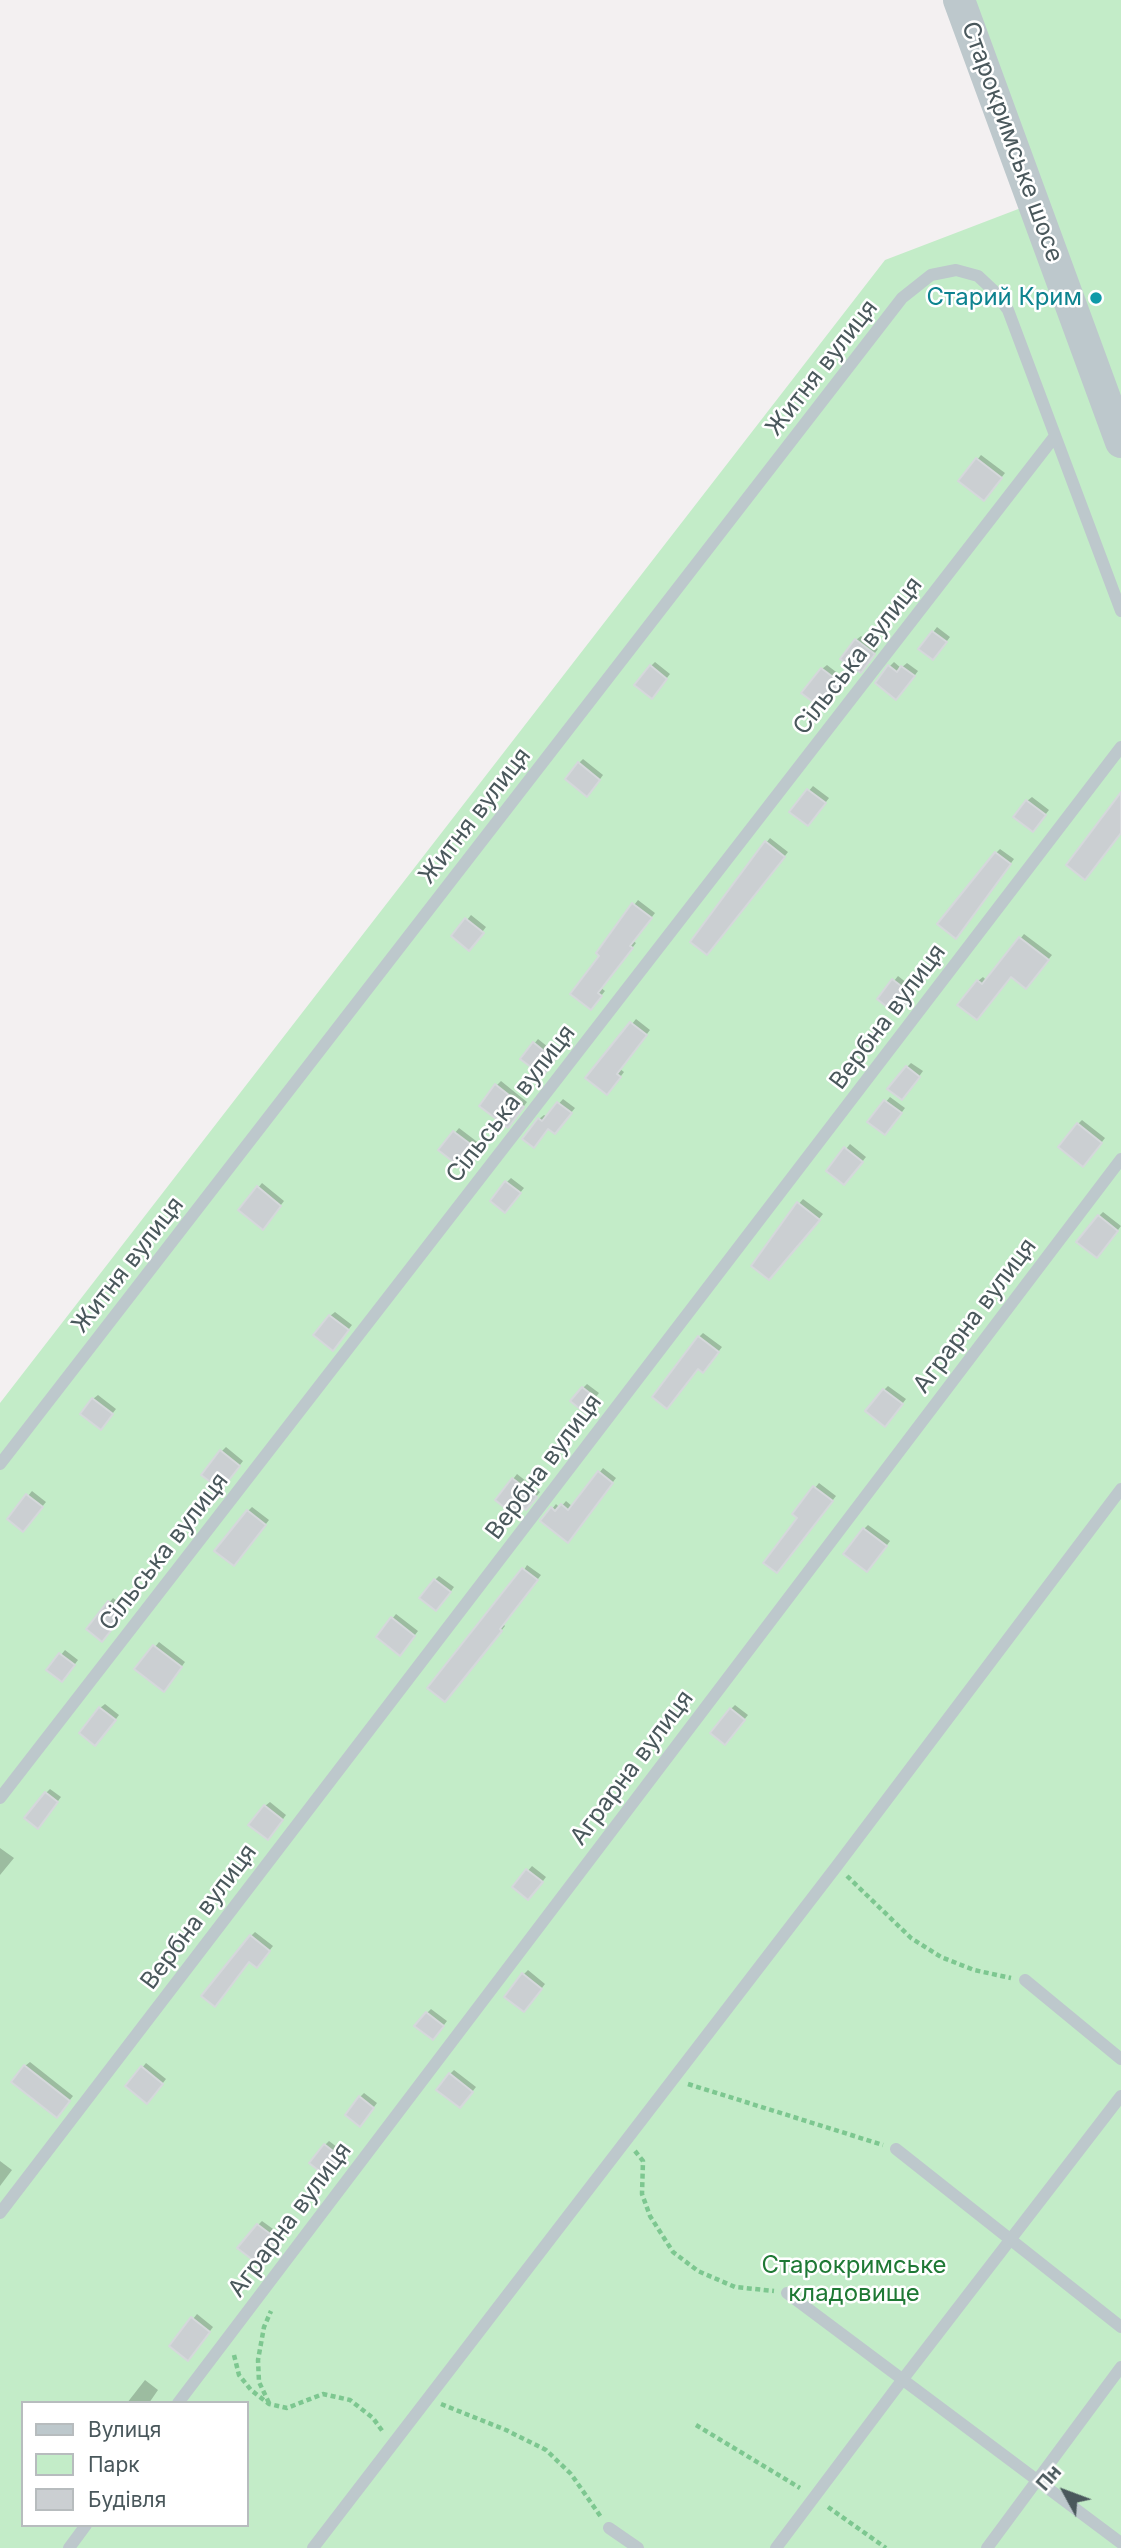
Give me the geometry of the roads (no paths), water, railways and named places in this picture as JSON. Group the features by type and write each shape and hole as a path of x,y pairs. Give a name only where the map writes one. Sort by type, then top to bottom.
{"street":[{"name":"Старокримське шосе","path":"960,0 1121,442"}],"lane":[{"name":"Житня вулиця","path":"0,1464 902,298 931,275 956,270 978,276 994,290 1008,310 1121,611"},
{"name":"Сільська вулиця","path":"0,1798 1055,436"},
{"name":"Вербна вулиця","path":"0,2213 1121,747"},
{"name":"Аграрна вулиця","path":"180,2401 1121,1159"},
{"path":"313,2548 836,1867 1121,1489"},
{"path":"1024,1980 1121,2059"},
{"path":"776,2548 1121,2096"},
{"path":"896,2149 1121,2327"},
{"path":"787,2293 1121,2543"},
{"path":"988,2548 1121,2367"},
{"path":"69,2548 85,2527"},
{"path":"609,2528 638,2548"}],"place":[{"name":"Старий Крим","path":"1096,298"}],"park label":[{"name":"Старокримське кладовище","path":"854,2280"}]}
